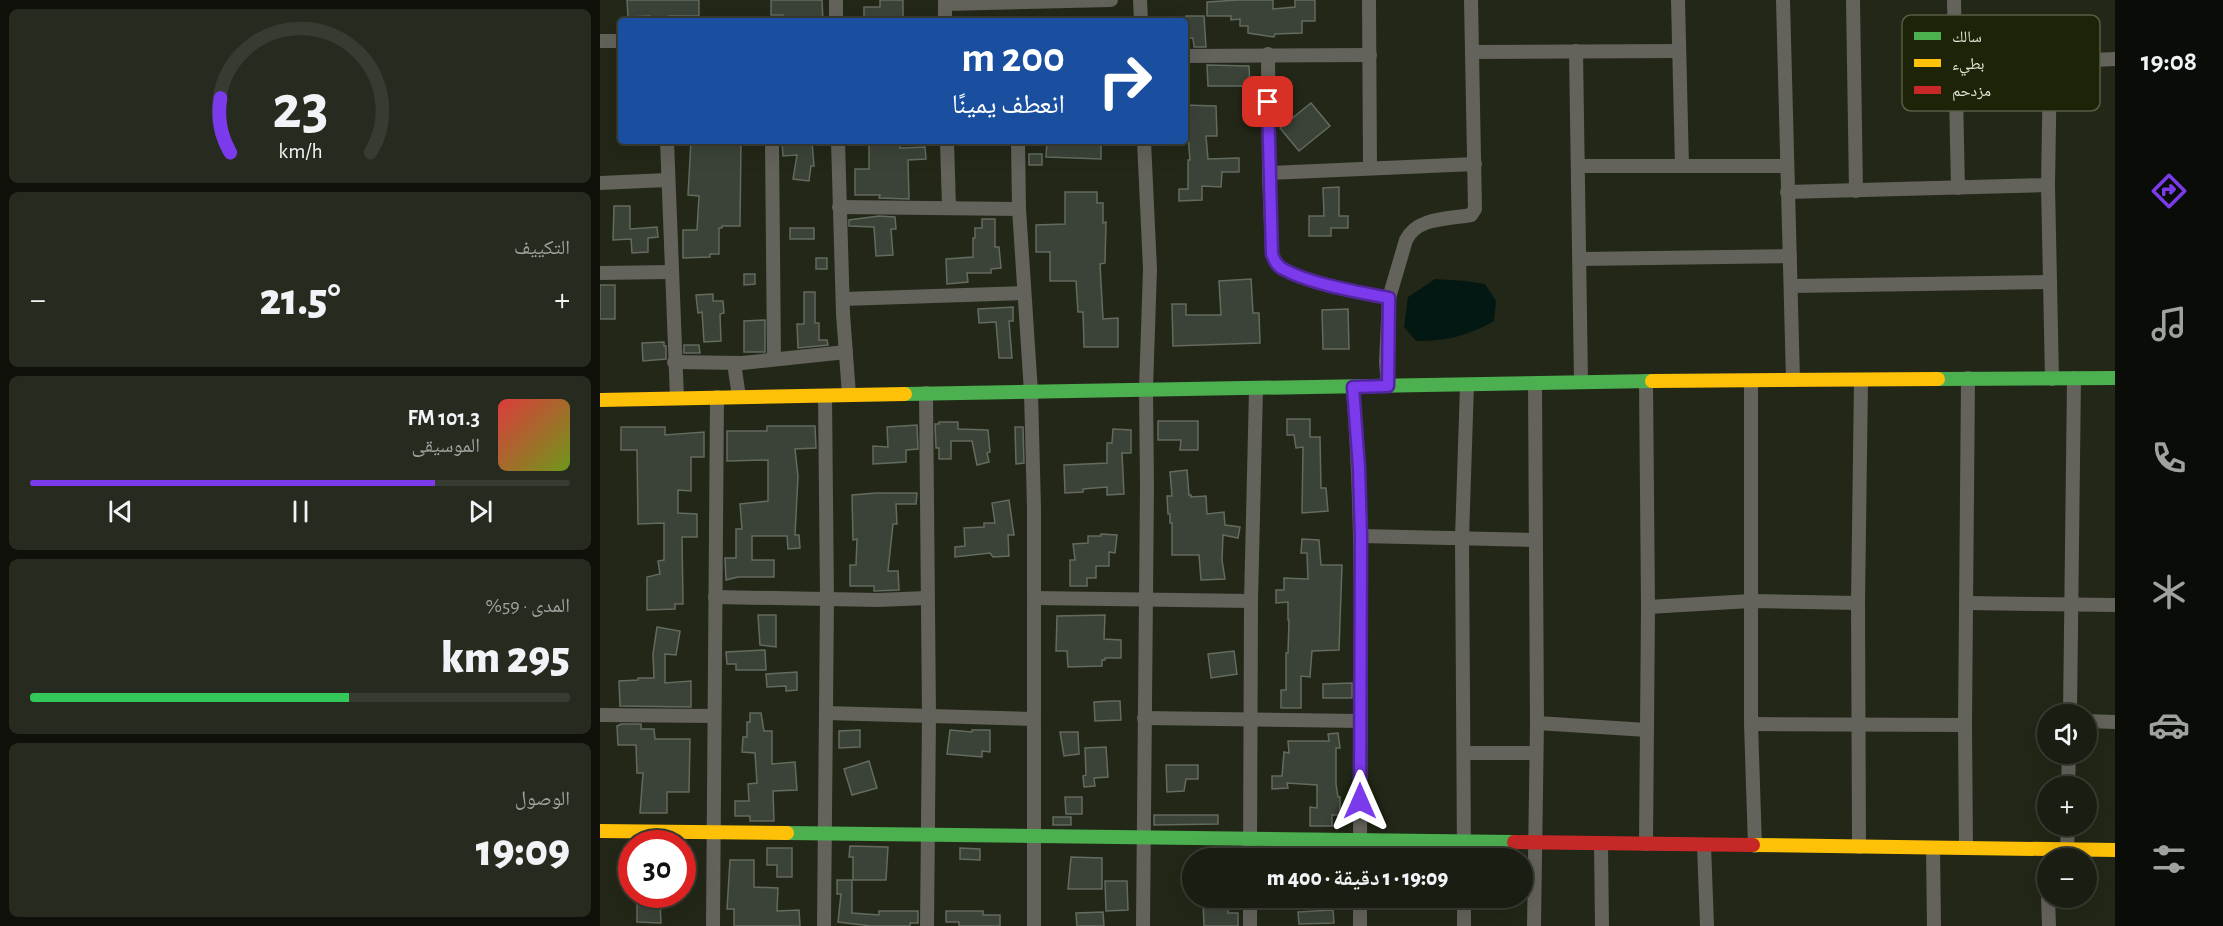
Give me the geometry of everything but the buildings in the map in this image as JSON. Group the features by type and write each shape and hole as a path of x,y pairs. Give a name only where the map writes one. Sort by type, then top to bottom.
{"main road":[{"path":"600,400 1146,389 1256,390 1646,381 2115,378"},
{"path":"600,831 1966,848 2037,853"},
{"path":"2097,850 2115,850"}],"street":[{"path":"836,0 836,18"},
{"path":"945,18 945,2 1111,0"},
{"path":"1140,0 1141,18"},
{"path":"1370,0 1370,168"},
{"path":"1388,386 1389,298 1406,240 1410,233 1432,220 1473,213 1475,164 1471,0"},
{"path":"1678,0 1682,166"},
{"path":"1783,0 1793,380"},
{"path":"1853,0 1856,191"},
{"path":"1954,0 1954,15"},
{"path":"600,42 618,41"},
{"path":"1472,51 1679,51"},
{"path":"1576,51 1581,382"},
{"path":"1268,54 1272,254 1278,266 1283,269 1328,285 1389,298"},
{"path":"1188,56 1370,55"},
{"path":"2100,59 2115,58"},
{"path":"1957,111 1958,188"},
{"path":"2049,111 2049,282 2052,379"},
{"path":"667,144 677,398"},
{"path":"772,144 774,359"},
{"path":"838,144 843,299 849,395"},
{"path":"947,144 949,208"},
{"path":"1018,144 1018,209 1031,392 1034,598 1034,926"},
{"path":"1143,926 1148,486 1146,389 1150,269 1144,144"},
{"path":"1269,172 1475,164"},
{"path":"1578,166 1788,166"},
{"path":"600,183 668,180"},
{"path":"1788,192 2048,185"},
{"path":"839,207 1018,209"},
{"path":"1580,259 1790,256"},
{"path":"600,273 671,272"},
{"path":"1792,286 2049,282"},
{"path":"843,299 1024,293"},
{"path":"675,362 734,363 846,352"},
{"path":"734,363 739,397"},
{"path":"1966,848 1968,378"},
{"path":"2070,704 2074,378"},
{"path":"1859,847 1858,603 1861,380"},
{"path":"1646,381 1648,607 1646,844"},
{"path":"1751,381 1751,724 1755,846"},
{"path":"1534,926 1537,723 1535,384"},
{"path":"1464,848 1462,538 1467,385"},
{"path":"1353,387 1361,536 1360,848"},
{"path":"1250,848 1251,601 1256,390"},
{"path":"926,393 929,716 927,926"},
{"path":"824,926 823,834 827,599 825,396"},
{"path":"713,926 717,397"},
{"path":"1361,536 1535,540"},
{"path":"716,597 927,598"},
{"path":"1034,598 1251,601"},
{"path":"1648,607 1751,601 1858,603"},
{"path":"1967,603 2115,605"},
{"path":"826,713 1034,719"},
{"path":"600,714 714,716"},
{"path":"1144,718 1360,721"},
{"path":"2097,721 2115,722"},
{"path":"1537,723 1647,730"},
{"path":"1751,724 1965,725"},
{"path":"1464,753 1536,753"},
{"path":"1600,844 1602,926"},
{"path":"1704,845 1707,926"},
{"path":"1933,848 1934,926"},
{"path":"1250,908 1250,926"},
{"path":"1360,908 1360,926"},
{"path":"1464,908 1464,926"},
{"path":"2048,908 2049,926"}],"water":[{"path":"1435,279 1485,284 1496,301 1494,321 1456,337 1416,341 1404,327 1408,297"}],"traffic: fast":[{"path":"1938,379 2115,378"},
{"path":"905,394 1652,381"},
{"path":"787,833 1514,842"}],"traffic: slow":[{"path":"1652,381 1938,379"},
{"path":"600,400 905,394"},
{"path":"600,831 787,833"},
{"path":"1753,845 2115,850"}],"traffic: jam":[{"path":"1514,842 1753,845"}],"route":[{"path":"1268,102 1269,193 1274,261 1283,269 1321,283 1389,298 1386,362 1388,386 1353,387 1361,536 1360,801"}]}
